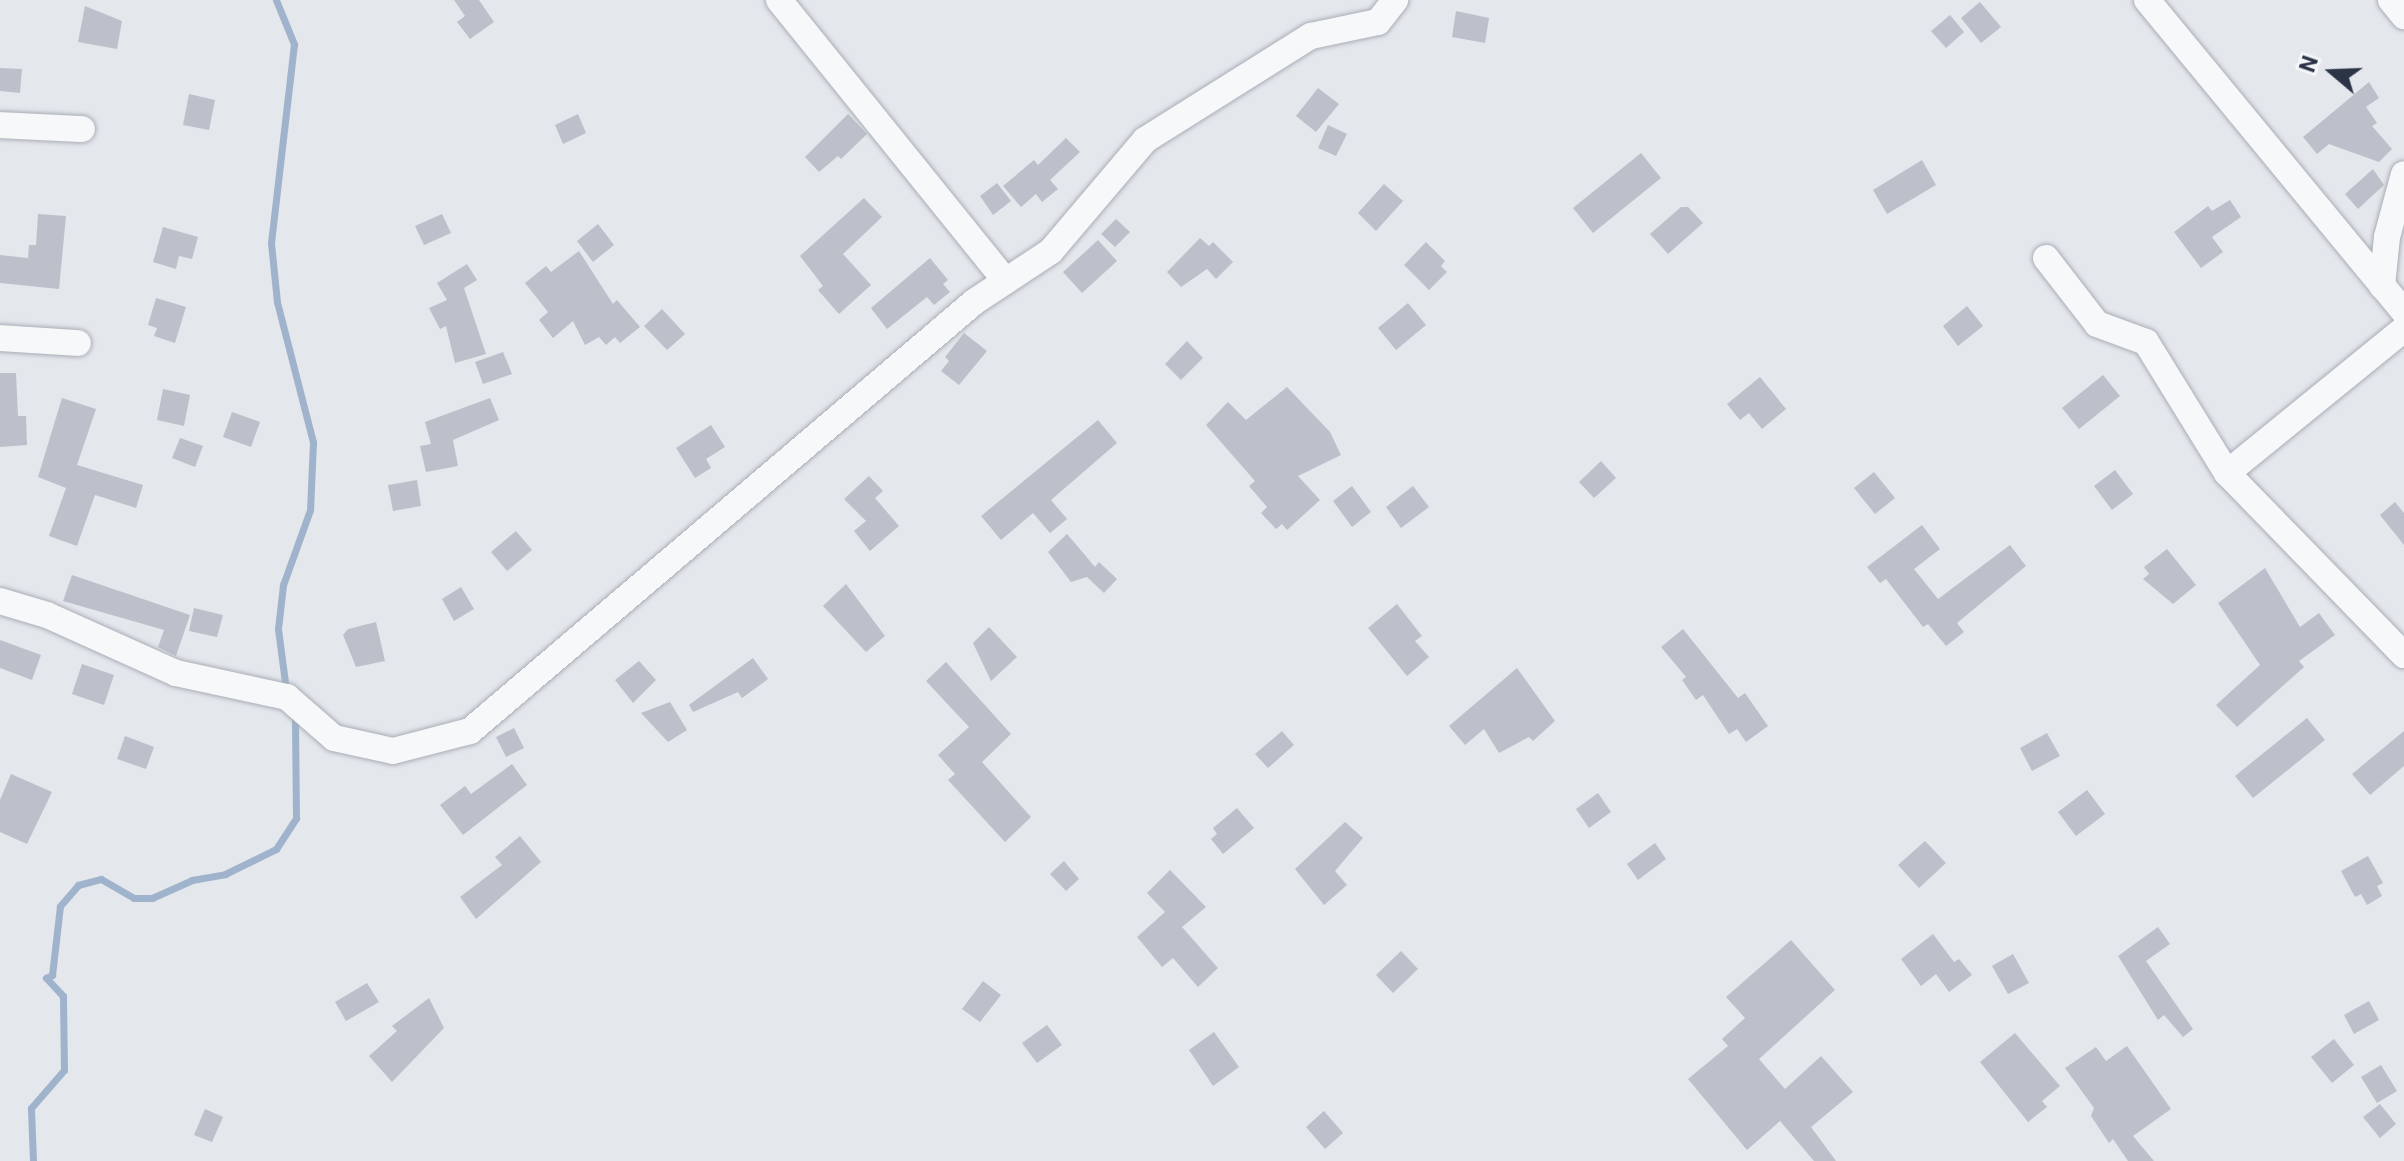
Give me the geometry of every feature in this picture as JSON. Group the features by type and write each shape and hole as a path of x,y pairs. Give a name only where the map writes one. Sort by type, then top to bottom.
{"street":[{"path":"779,0 1006,281"},
{"path":"0,601 47,615 176,673 287,697 334,738 393,751 470,731 974,302 1051,251 1145,140 1311,36 1378,22 1395,0"},
{"path":"2147,0 2404,312"},
{"path":"2391,0 2404,16"},
{"path":"0,125 82,129"},
{"path":"2382,286 2387,237 2404,174"},
{"path":"2046,258 2097,324 2146,342 2227,473 2404,655"},
{"path":"2227,473 2404,329"},
{"path":"0,338 78,343"}],"building":[{"path":"454,0 479,0 494,22 470,39 457,22 465,16"},
{"path":"1980,2 2001,27 1981,43 1961,18"},
{"path":"85,6 122,21 117,49 78,42"},
{"path":"1456,11 1489,18 1485,43 1452,37"},
{"path":"1950,15 1964,32 1946,48 1931,31"},
{"path":"0,68 22,69 20,93 0,91"},
{"path":"2369,82 2379,98 2366,107 2377,123 2372,126 2392,149 2379,162 2329,144 2317,154 2303,137"},
{"path":"1318,88 1339,104 1316,132 1296,116"},
{"path":"189,94 215,100 209,130 183,125"},
{"path":"578,114 586,133 563,144 555,125"},
{"path":"848,114 867,134 841,159 838,156 819,172 805,157"},
{"path":"1328,125 1347,134 1336,156 1318,148"},
{"path":"1066,138 1080,152 1050,180 1058,189 1042,202 1036,194 1021,207 1003,186 1034,160 1038,165"},
{"path":"1641,153 1661,178 1593,233 1573,208"},
{"path":"1922,160 1936,185 1887,214 1873,190"},
{"path":"2373,169 2384,185 2358,209 2345,194"},
{"path":"997,183 1011,201 993,215 980,196"},
{"path":"1384,184 1403,201 1376,231 1358,213"},
{"path":"864,198 882,217 843,254 871,285 839,314 818,290 823,286 800,256"},
{"path":"2230,200 2241,217 2212,237 2223,252 2201,268 2174,232 2208,206 2212,211"},
{"path":"1681,207 1688,207 1703,223 1668,254 1650,234"},
{"path":"38,214 66,216 59,289 0,283 0,255 28,258 29,245 36,245"},
{"path":"442,214 451,233 424,245 415,226"},
{"path":"1116,219 1130,232 1115,247 1101,234"},
{"path":"598,224 614,245 593,262 577,241"},
{"path":"163,227 198,237 192,259 179,256 176,269 153,262"},
{"path":"1200,238 1209,246 1213,242 1233,262 1216,279 1207,269 1181,287 1167,272"},
{"path":"1098,240 1117,261 1082,293 1063,272"},
{"path":"1426,242 1445,261 1441,266 1447,272 1429,290 1404,265"},
{"path":"579,251 613,304 617,300 640,327 620,343 615,337 606,345 599,337 585,345 573,321 553,338 539,320 548,312 525,283 546,266 551,272"},
{"path":"930,258 948,280 943,284 950,292 934,305 927,297 887,329 871,308"},
{"path":"467,264 477,280 464,288 486,354 455,363 446,326 440,329 429,308 447,300 437,283"},
{"path":"156,298 186,307 175,343 154,336 157,328 148,325"},
{"path":"1408,303 1426,325 1396,350 1378,328"},
{"path":"1967,306 1983,326 1958,346 1943,326"},
{"path":"662,309 685,334 667,350 644,326"},
{"path":"964,333 987,351 959,385 941,371 949,361 945,357"},
{"path":"1187,341 1203,358 1181,380 1165,364"},
{"path":"503,352 512,374 483,384 475,362"},
{"path":"0,373 16,373 18,416 26,416 27,445 0,447"},
{"path":"2103,375 2120,396 2079,429 2062,408"},
{"path":"1760,377 1786,409 1762,429 1749,413 1740,420 1727,404"},
{"path":"1287,387 1330,432 1341,455 1298,476 1320,500 1287,530 1282,524 1276,529 1261,513 1267,507 1249,486 1255,481 1206,425 1228,402 1246,420"},
{"path":"163,389 190,395 184,426 157,420"},
{"path":"62,398 96,409 77,465 143,485 136,508 95,495 77,546 49,536 66,488 38,477"},
{"path":"490,398 499,420 453,440 458,466 426,472 420,446 431,444 425,422"},
{"path":"232,412 260,422 251,447 223,437"},
{"path":"1098,420 1117,443 1051,500 1067,519 1050,533 1033,513 1001,540 981,516"},
{"path":"711,425 725,447 706,459 711,468 695,478 676,448"},
{"path":"180,438 203,446 195,467 172,458"},
{"path":"1601,461 1616,478 1594,498 1579,482"},
{"path":"2115,470 2133,494 2112,510 2094,486"},
{"path":"1874,472 1895,498 1875,514 1854,488"},
{"path":"869,476 883,491 875,498 899,526 870,551 854,531 866,521 844,499"},
{"path":"417,480 421,506 393,511 388,485"},
{"path":"1352,486 1371,512 1352,527 1333,501"},
{"path":"1413,486 1429,507 1401,528 1386,507"},
{"path":"2395,502 2404,513 2404,545 2380,515"},
{"path":"1922,525 1940,549 1914,569 1938,599 2010,545 2026,566 1957,623 1964,632 1946,646 1928,624 1923,627 1886,579 1880,583 1867,567"},
{"path":"516,531 532,550 507,571 491,552"},
{"path":"1067,534 1095,567 1099,562 1117,579 1104,593 1087,577 1071,582 1048,552"},
{"path":"2167,549 2196,585 2173,604 2143,579 2149,574 2144,567"},
{"path":"2265,568 2300,627 2319,613 2335,635 2299,661 2304,667 2237,727 2216,705 2260,665 2218,603"},
{"path":"72,575 190,615 176,656 158,647 164,630 63,601"},
{"path":"846,584 885,636 866,652 823,606"},
{"path":"461,587 474,609 454,621 442,599"},
{"path":"1397,604 1422,636 1415,641 1429,657 1407,676 1368,628"},
{"path":"194,608 223,615 217,637 189,631"},
{"path":"376,622 385,661 356,667 343,635 348,629"},
{"path":"989,627 1017,657 991,681 973,643"},
{"path":"1683,629 1738,698 1745,693 1768,726 1746,742 1737,729 1729,734 1703,695 1696,700 1682,680 1686,677 1661,647"},
{"path":"0,640 41,655 32,680 0,668"},
{"path":"753,658 768,679 742,698 738,692 693,712 689,705"},
{"path":"639,661 656,680 633,703 615,680"},
{"path":"946,662 1011,734 982,762 1031,817 1005,842 948,780 955,774 938,755 969,727 926,681"},
{"path":"82,664 114,675 104,705 72,694"},
{"path":"1517,668 1555,721 1533,741 1529,737 1499,753 1484,729 1465,745 1449,726"},
{"path":"670,702 687,730 668,742 641,713"},
{"path":"2307,718 2325,740 2253,798 2235,776"},
{"path":"514,728 524,748 506,757 496,737"},
{"path":"1282,731 1294,745 1268,768 1255,754"},
{"path":"2404,731 2404,766 2370,795 2352,774"},
{"path":"2047,733 2060,756 2032,771 2020,748"},
{"path":"125,736 154,747 146,769 117,759"},
{"path":"512,764 527,785 463,835 440,805 465,786 471,794"},
{"path":"11,774 52,792 27,844 0,832 0,800"},
{"path":"2087,790 2105,814 2076,836 2058,812"},
{"path":"1598,793 1611,812 1589,828 1576,809"},
{"path":"1237,808 1254,828 1223,854 1211,839 1217,834 1213,828"},
{"path":"1345,822 1363,838 1335,871 1347,885 1324,905 1295,869"},
{"path":"520,836 541,862 476,919 460,897 502,865 495,857"},
{"path":"1925,841 1946,863 1919,888 1898,865"},
{"path":"1655,843 1666,859 1638,880 1627,864"},
{"path":"2368,856 2383,883 2377,886 2382,896 2367,905 2361,894 2355,897 2341,871"},
{"path":"1064,861 1079,879 1066,891 1050,874"},
{"path":"1170,870 1206,907 1182,927 1218,968 1198,987 1173,958 1162,967 1137,937 1165,912 1147,893"},
{"path":"2158,927 2170,944 2146,961 2193,1029 2183,1037 2164,1015 2158,1020 2118,956"},
{"path":"1933,934 1954,962 1959,959 1972,975 1949,992 1936,974 1921,986 1901,959"},
{"path":"1791,940 1835,990 1759,1059 1785,1089 1821,1056 1853,1092 1811,1127 1836,1161 1814,1161 1780,1121 1747,1150 1688,1079 1728,1046 1722,1039 1745,1018 1726,997"},
{"path":"1401,951 1418,969 1393,993 1376,975"},
{"path":"2013,954 2029,983 2008,994 1992,966"},
{"path":"983,981 1001,995 980,1022 962,1009"},
{"path":"367,983 379,1002 346,1021 335,1002"},
{"path":"429,998 444,1028 392,1082 369,1056 397,1031 392,1026"},
{"path":"2369,1001 2379,1020 2354,1034 2344,1015"},
{"path":"1047,1025 1062,1045 1037,1063 1022,1043"},
{"path":"1214,1032 1239,1067 1213,1086 1189,1050"},
{"path":"2015,1033 2060,1086 2042,1101 2047,1107 2028,1122 1980,1062"},
{"path":"2334,1039 2354,1065 2332,1083 2311,1057"},
{"path":"2127,1046 2171,1109 2133,1136 2154,1161 2128,1161 2113,1139 2109,1143 2091,1116 2094,1108 2065,1068 2096,1047 2106,1061"},
{"path":"2381,1065 2397,1091 2377,1103 2361,1077"},
{"path":"2380,1104 2396,1124 2380,1138 2363,1117"},
{"path":"205,1109 223,1117 212,1142 194,1135"},
{"path":"1324,1111 1343,1133 1325,1149 1306,1127"}],"waterway":[{"path":"276,0 294,44 271,243 277,302 313,442 310,510 283,585 278,629 286,690"},
{"path":"33,1161 31,1108 64,1070 63,996 46,978 52,975 60,906 78,885 101,879 134,898 152,898 192,880 225,874 276,849 296,818 295,717"}]}
